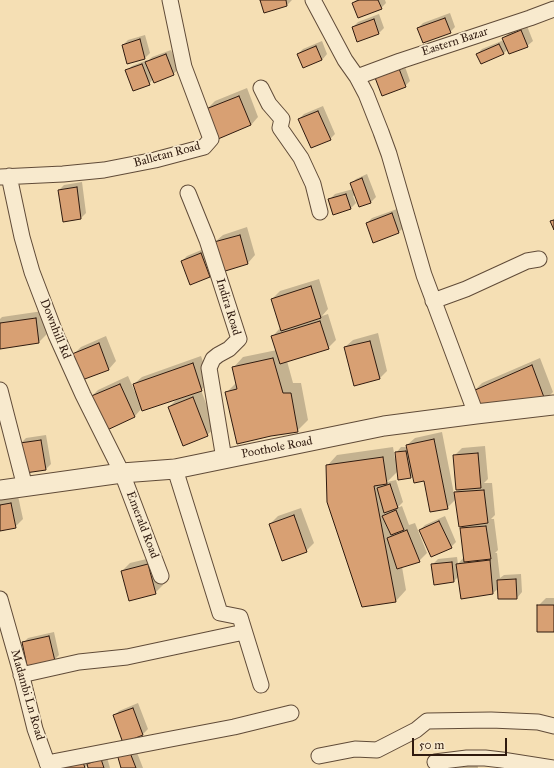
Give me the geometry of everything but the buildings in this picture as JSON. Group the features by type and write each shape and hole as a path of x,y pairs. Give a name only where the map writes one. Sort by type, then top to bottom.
{"street":[{"name":"Balletan Road","path":"4,177 104,170 155,160 204,147 210,139 184,67 170,0"},
{"path":"313,0 345,60 366,94 389,154 424,275 476,414"},
{"name":"Eastern Bazar","path":"356,77 554,9"},
{"path":"261,88 269,104 282,119 280,128 304,164 313,184 320,212"},
{"name":"Downhill Rd","path":"4,177 32,272 54,328 83,395 122,474"},
{"name":"Indira Road","path":"188,193 207,240 238,339 230,349 213,359 210,368 224,459"},
{"path":"434,300 466,289 527,261 539,259"},
{"path":"0,390 25,487"},
{"name":"Poothole Road","path":"0,490 122,474 175,469 384,426 554,405"},
{"path":"175,469 220,614 240,617 261,685"},
{"name":"Emerald Road","path":"122,474 161,576"},
{"name":"Madambi Ln Road","path":"0,599 35,729 48,766"},
{"path":"21,675 79,662 127,657 244,632"},
{"path":"48,766 171,738 234,727 291,713"},
{"path":"319,756 355,749 377,750 416,730 427,721 491,720 538,722 554,726"},
{"path":"435,762 467,758 485,758 554,768"}]}
